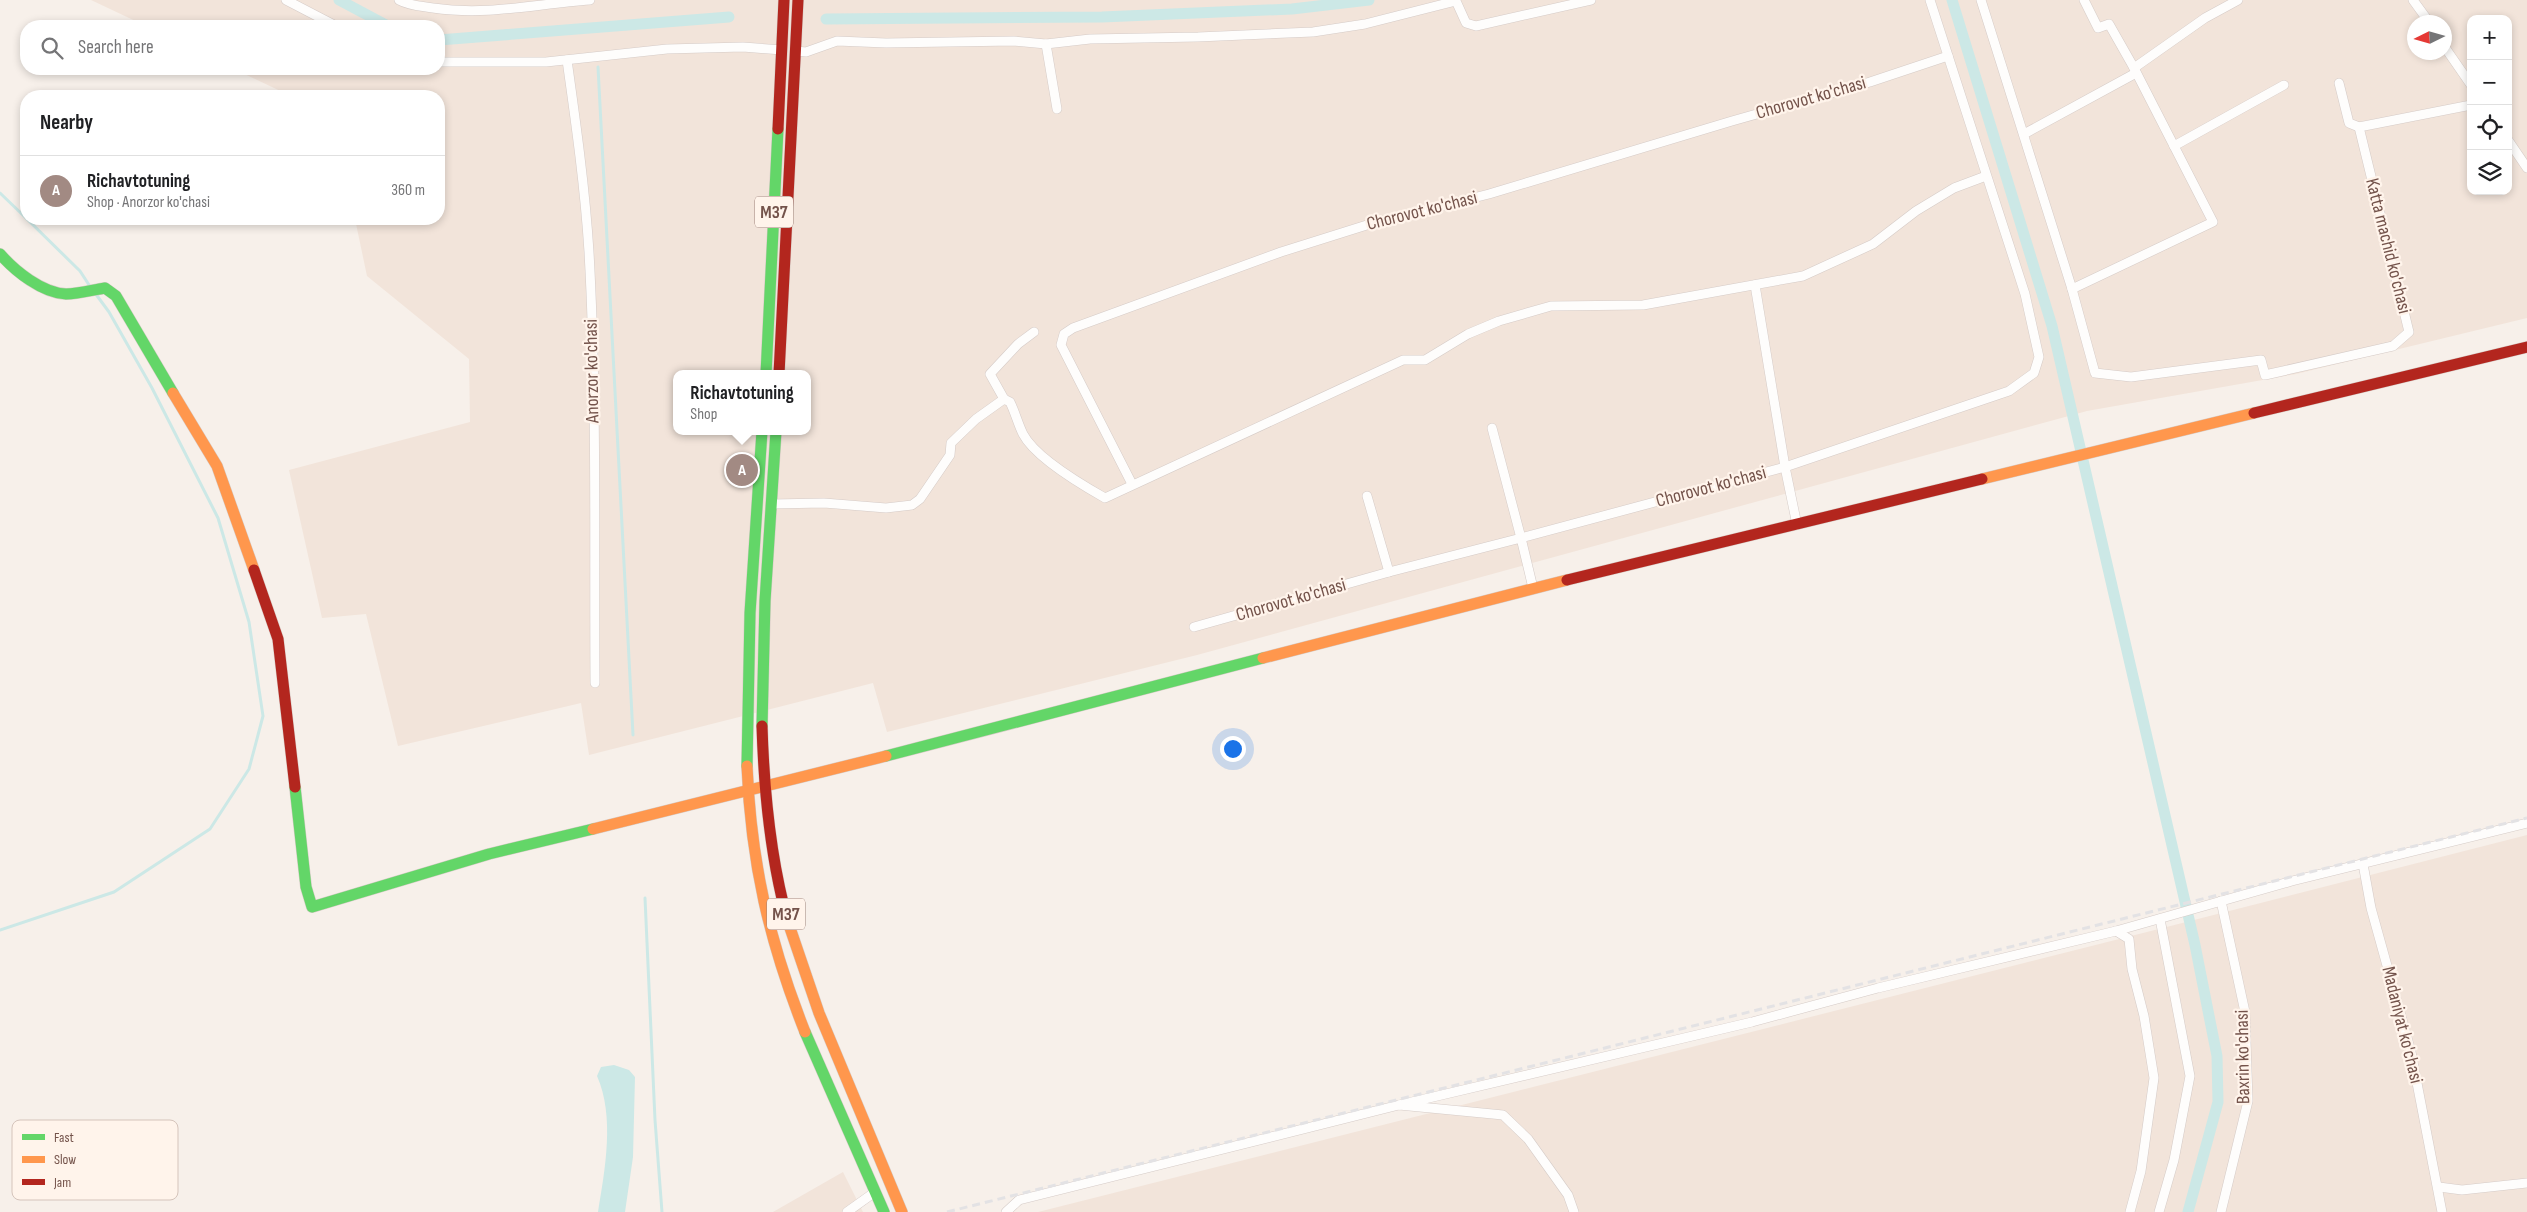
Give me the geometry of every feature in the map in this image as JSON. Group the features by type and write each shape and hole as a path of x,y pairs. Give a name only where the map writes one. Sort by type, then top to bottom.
{"main road":[{"name":"M37","path":"766,370 784,0"},
{"name":"M37","path":"779,370 798,0"},
{"path":"0,254 29,279 57,292 77,292 105,288 116,296 217,466 278,639 306,887 312,907 489,854 746,790 765,787 1533,588 2062,462 2527,347"},
{"name":"M37","path":"762,435 749,618 745,730 746,790 766,916 776,953 808,1039 884,1212"},
{"name":"M37","path":"776,435 762,674 762,748 765,787 778,884 793,942 817,1011 902,1212"}],"street":[{"path":"286,0 324,20"},
{"path":"399,0 408,4 458,12 508,11 547,1 590,0"},
{"path":"796,51 806,52 838,41 886,43 1014,41 1046,44 1090,39 1312,32 1365,24 1456,1 1466,22 1476,26 1591,0"},
{"name":"Chorovot ko'chasi","path":"1194,627 1389,572 1785,467 2009,391 2034,373 2039,357 2025,294 1930,0"},
{"name":"Katta machid ko'chasi","path":"1981,0 2072,288 2095,373 2131,376 2261,360 2265,375 2394,346 2409,332 2359,127 2349,123 2339,83"},
{"path":"2072,288 2213,222 2135,70 2109,24 2098,28 2084,0"},
{"path":"2024,134 2135,70 2205,18 2238,0"},
{"path":"2414,0 2424,15"},
{"path":"1046,44 1058,109"},
{"path":"445,62 567,60 667,49 743,47 782,50"},
{"name":"Chorovot ko'chasi","path":"1132,484 1061,345 1064,334 1073,328 1281,252 1362,226 1489,194 1732,121 1870,82 1948,56"},
{"path":"2452,58 2467,79"},
{"name":"Anorzor ko'chasi","path":"567,60 580,148 589,252 594,433 595,683"},
{"path":"2174,146 2284,85"},
{"path":"2359,127 2467,105"},
{"path":"2512,146 2527,168"},
{"path":"1034,332 1018,344 990,374 1004,399 1010,402 1024,434 1032,445 1072,479 1105,498 1404,360 1425,360 1468,334 1499,322 1551,306 1644,306 1803,276 1873,244 1916,211 1954,188 1986,176"},
{"name":"Chorovot ko'chasi","path":"1755,285 1785,467 1797,525"},
{"path":"772,504 824,503 886,508 912,505 920,499 950,455 951,443 976,419 1004,399"},
{"path":"1492,428 1533,588"},
{"path":"1367,496 1389,572"},
{"path":"1006,1212 1019,1200 1399,1105 1752,1022 1878,988 2116,931 2363,864 2527,823"},
{"name":"Madaniyat ko'chasi","path":"2363,864 2371,908 2411,1052 2439,1187 2442,1212"},
{"name":"Baxrin ko'chasi","path":"2221,902 2245,1012 2248,1101 2221,1212"},
{"path":"2159,1212 2174,1160 2190,1076 2160,919"},
{"path":"2116,931 2129,939 2132,969 2144,1016 2154,1078 2141,1170 2130,1212"},
{"path":"1399,1105 1504,1115 1528,1138 1568,1195 1574,1212"},
{"path":"2439,1187 2462,1190 2527,1183"},
{"path":"847,1212 875,1192"}],"shaded area":[{"path":"91,0 2527,0 2527,318 2296,374 2087,411 1197,655 887,732 873,683 589,755 581,703 398,746 366,614 322,618 289,470 470,422 469,359 367,276 356,225 445,225 445,90 278,90 247,75 445,75 445,20 133,20"},
{"path":"2527,835 2527,1212 1038,1212 2143,933"},
{"path":"843,1172 863,1212 773,1212"}],"water":[{"path":"614,1065 629,1070 635,1077 633,1157 625,1212 598,1212 606,1161 607,1126 606,1108 597,1076 601,1067"}],"waterway":[{"path":"339,0 377,20"},
{"path":"826,19 1102,17 1292,9 1369,0"},
{"path":"1952,0 2052,326 2195,945 2217,1056 2218,1102 2188,1212"},
{"path":"445,40 729,17"},
{"path":"598,67 633,735"},
{"path":"0,193 20,212"},
{"path":"33,225 80,271 91,288"},
{"path":"0,930 114,892 210,829 249,769 263,716 249,622 218,518 152,388 109,312 95,293"},
{"path":"645,898 655,1120 662,1212"}],"railway":[{"path":"947,1212 2527,818"}],"traffic: fast":[{"path":"766,370 778,129"},
{"path":"0,254 21,274 48,290 66,294 105,288 116,296 173,393"},
{"path":"747,766 750,613 762,435"},
{"path":"762,726 765,601 776,435"},
{"path":"886,756 1263,658"},
{"path":"295,787 306,887 312,907 489,854 593,829"},
{"path":"805,1032 884,1212"}],"traffic: slow":[{"path":"173,393 217,466 254,570"},
{"path":"1982,479 2254,413"},
{"path":"1263,658 1567,580"},
{"path":"593,829 886,756"},
{"path":"747,766 753,836 764,901 781,966 805,1032"},
{"path":"788,922 819,1013 902,1212"}],"traffic: jam":[{"path":"778,129 784,0"},
{"path":"779,370 798,0"},
{"path":"2254,413 2527,347"},
{"path":"1567,580 1982,479"},
{"path":"254,570 278,639 295,787"},
{"path":"762,726 764,775 772,849 788,922"}],"place":[{"name":"Richavtotuning","path":"742,470"}]}
